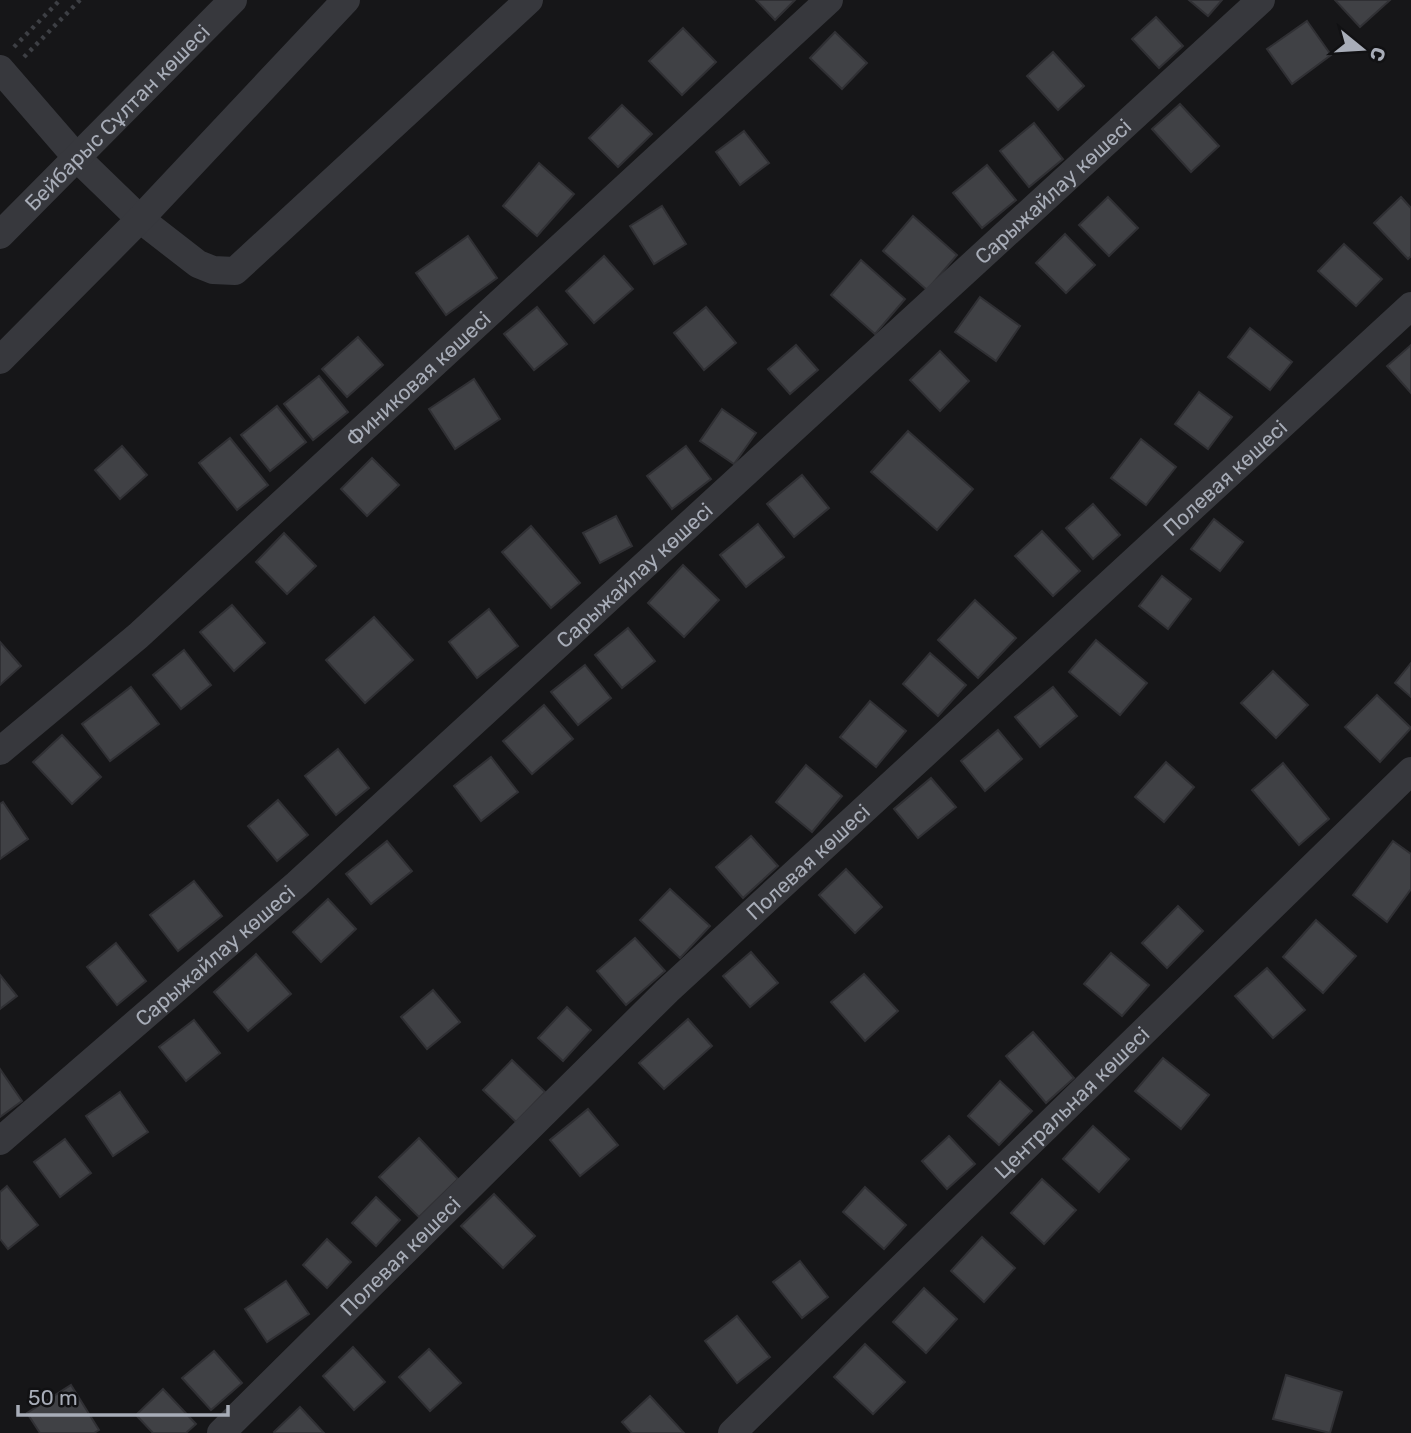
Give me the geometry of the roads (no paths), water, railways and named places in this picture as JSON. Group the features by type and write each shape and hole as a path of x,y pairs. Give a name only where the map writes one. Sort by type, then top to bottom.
{"street":[{"name":"Бейбарыс Сұлтан көшесі","path":"0,234 78,159 233,0"},
{"path":"0,360 139,219 346,0"},
{"path":"5,65 78,159 139,219 198,264 213,270 235,271 529,0"},
{"name":"Финиковая көшесі","path":"0,751 138,636 829,0"},
{"name":"Сарыжайлау көшесі","path":"0,1140 297,884 1261,0"},
{"name":"Полевая көшесі","path":"221,1433 667,991 1411,306"},
{"name":"Центральная көшесі","path":"732,1433 1411,771"}]}
